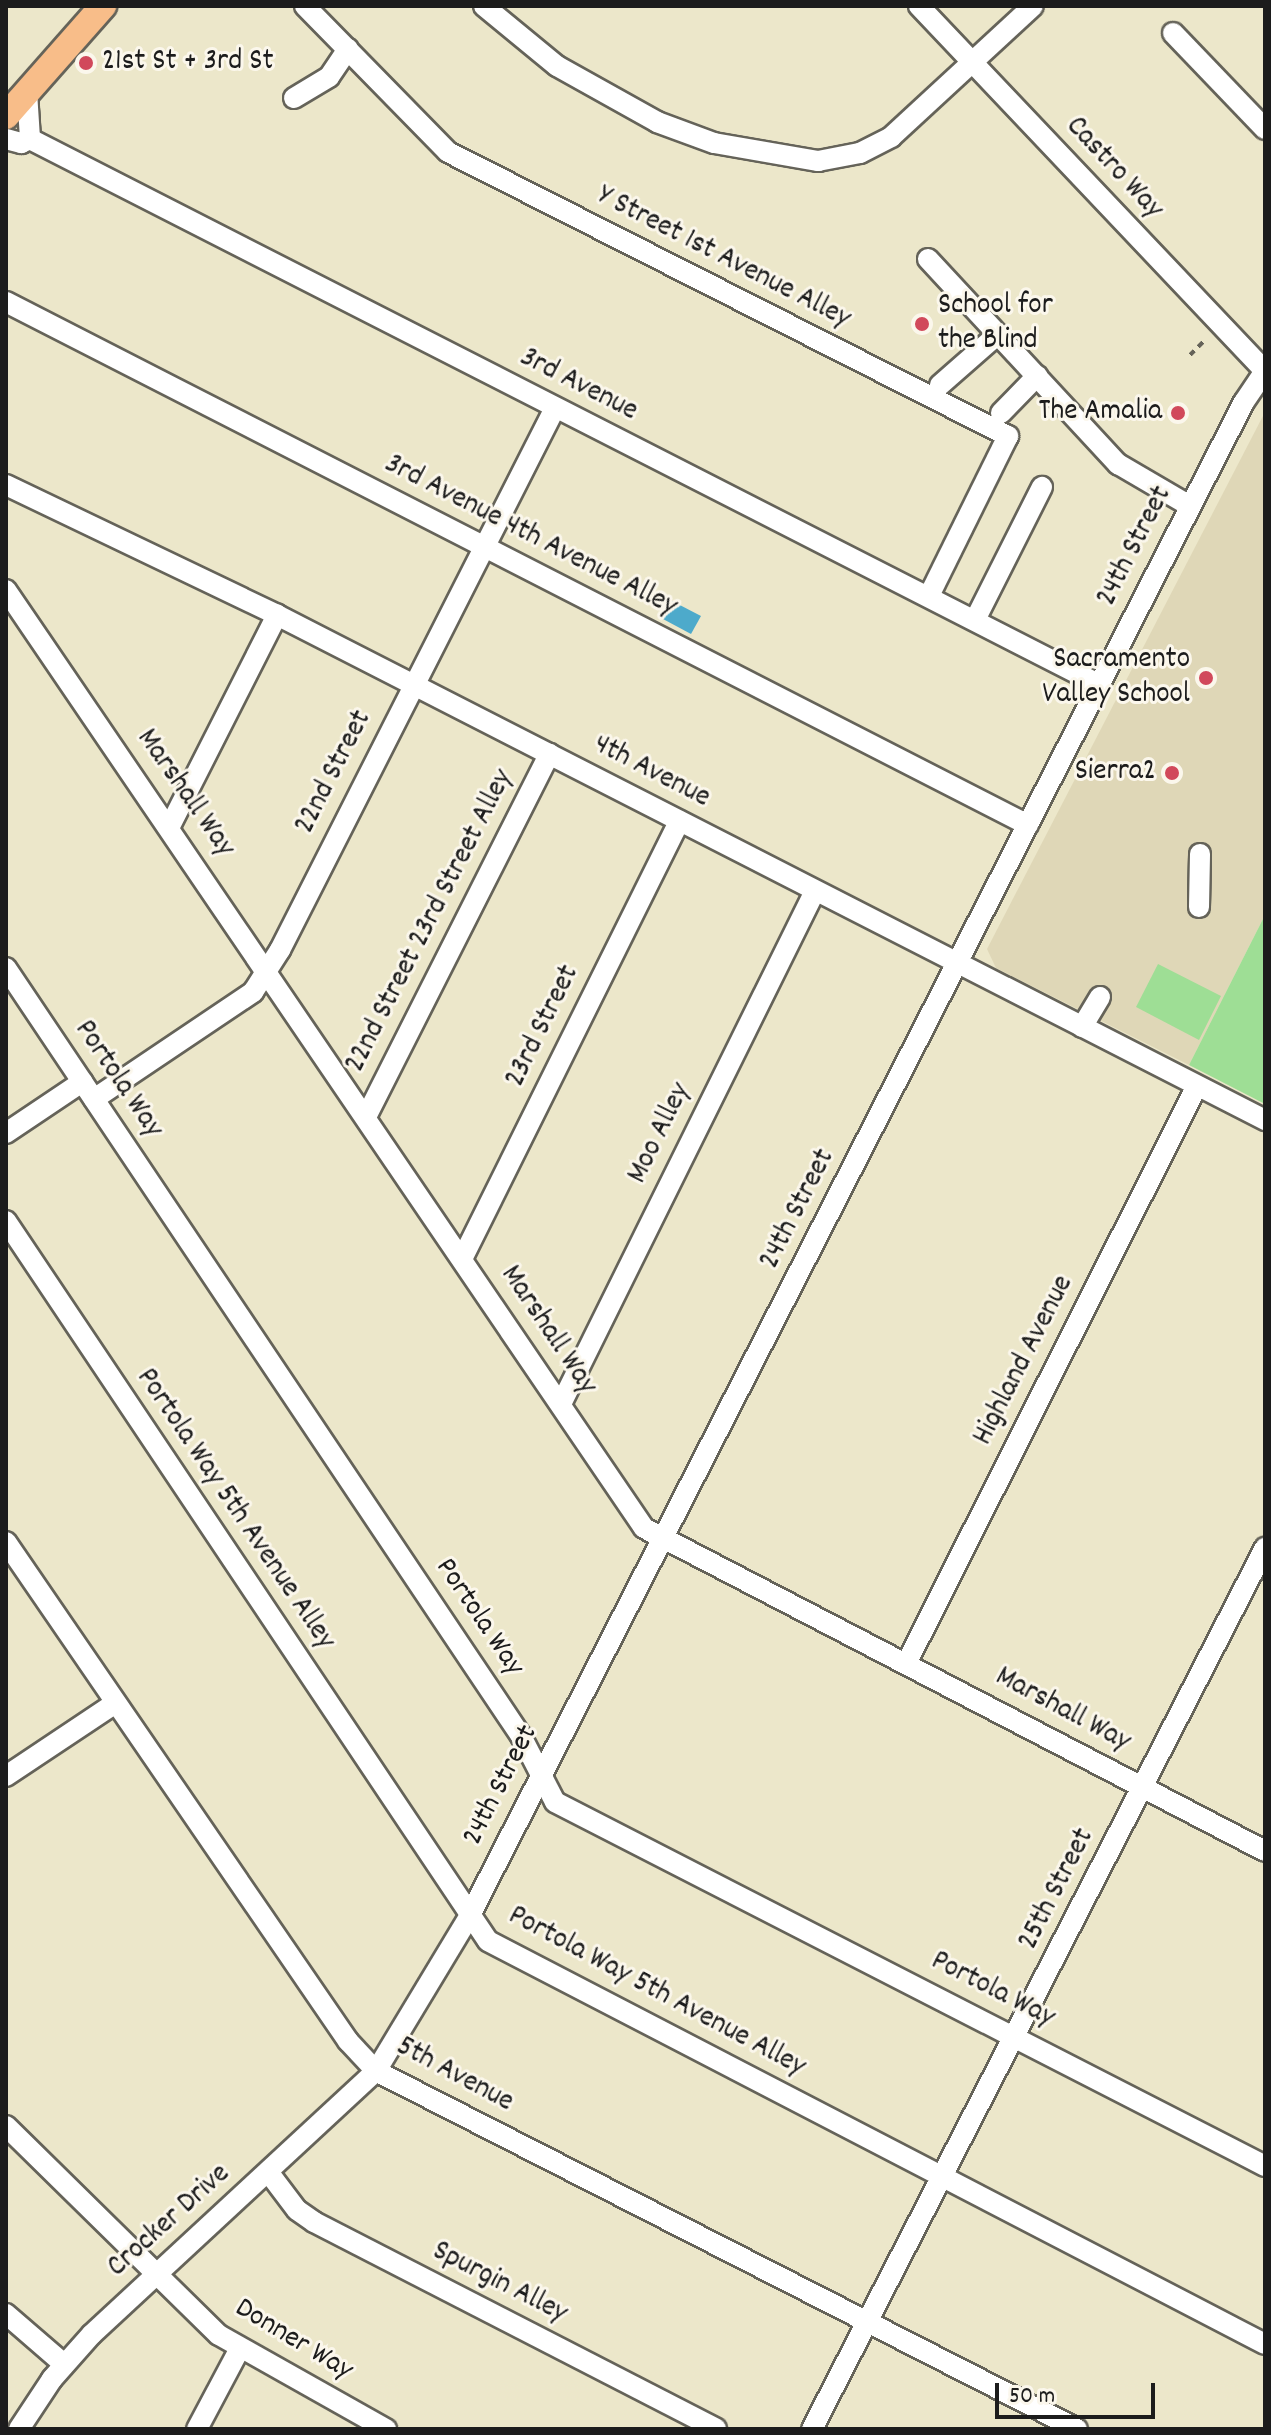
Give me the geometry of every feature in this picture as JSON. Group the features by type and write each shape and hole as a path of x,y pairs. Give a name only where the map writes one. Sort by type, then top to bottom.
{"main road":[{"path":"6,116 103,6"}],"street":[{"path":"294,98 329,77 348,49 305,6"},
{"path":"484,6 557,66 657,122 714,143 798,160 834,160 876,146 1033,6"},
{"name":"Castro Way","path":"919,6 1265,371"},
{"path":"1173,33 1265,129"},
{"name":"Y Street 1st Avenue Alley","path":"348,49 428,136 461,160 1008,436 929,596"},
{"path":"27,92 30,139"},
{"name":"3rd Avenue","path":"6,139 21,143 30,139 1100,685"},
{"path":"928,259 1125,470 1190,506"},
{"name":"3rd Avenue 4th Avenue Alley","path":"6,302 1028,825"},
{"path":"940,385 998,334"},
{"name":"24th Street","path":"376,2071 469,1917 666,1539 1190,506 1265,371"},
{"path":"1001,413 1037,376"},
{"name":"22nd Street","path":"6,1133 88,1090 253,992 268,970 555,408"},
{"name":"4th Avenue","path":"6,485 277,615 1265,1120"},
{"path":"975,620 1042,487"},
{"name":"Marshall Way","path":"6,590 268,970 644,1528 1265,1851"},
{"path":"170,826 277,615"},
{"name":"22nd Street 23rd Street Alley","path":"366,1117 549,754"},
{"name":"23rd Street","path":"462,1259 679,821"},
{"path":"1199,907 1200,854"},
{"name":"Moo Alley","path":"561,1404 815,891"},
{"name":"Portola Way","path":"6,968 542,1774 555,1802 1265,2166"},
{"path":"1082,1027 1100,997"},
{"name":"Highland Avenue","path":"906,1664 1197,1086"},
{"name":"Portola Way 5th Avenue Alley","path":"6,1221 469,1917 488,1941 1265,2344"},
{"name":"5th Avenue","path":"6,1542 114,1704 348,2041 376,2071 1077,2429"},
{"name":"25th Street","path":"812,2429 1145,1788 1265,1548"},
{"path":"6,1776 114,1704"},
{"name":"Crocker Drive","path":"19,2429 64,2364 156,2272 269,2173 376,2071"},
{"name":"Donner Way","path":"6,2126 239,2350 376,2427"},
{"name":"Spurgin Alley","path":"269,2173 297,2210 314,2222 716,2429"},
{"path":"6,2314 64,2364"},
{"path":"197,2429 239,2350"}],"path":[{"path":"1190,355 1204,341"}],"shaded area":[{"path":"1265,412 1265,915 1189,1065 996,968 987,949"}],"green space":[{"path":"1265,915 1265,1104 1189,1065"},
{"path":"1158,964 1221,996 1199,1040 1136,1007"}],"water":[{"path":"672,601 701,616 691,634 663,619"}],"place":[{"name":"21st St + 3rd St","path":"86,63"},
{"name":"School for the Blind","path":"922,324"},
{"name":"The Amalia","path":"1178,413"},
{"name":"Sacramento Valley School","path":"1206,678"},
{"name":"Sierra2","path":"1172,773"}]}
